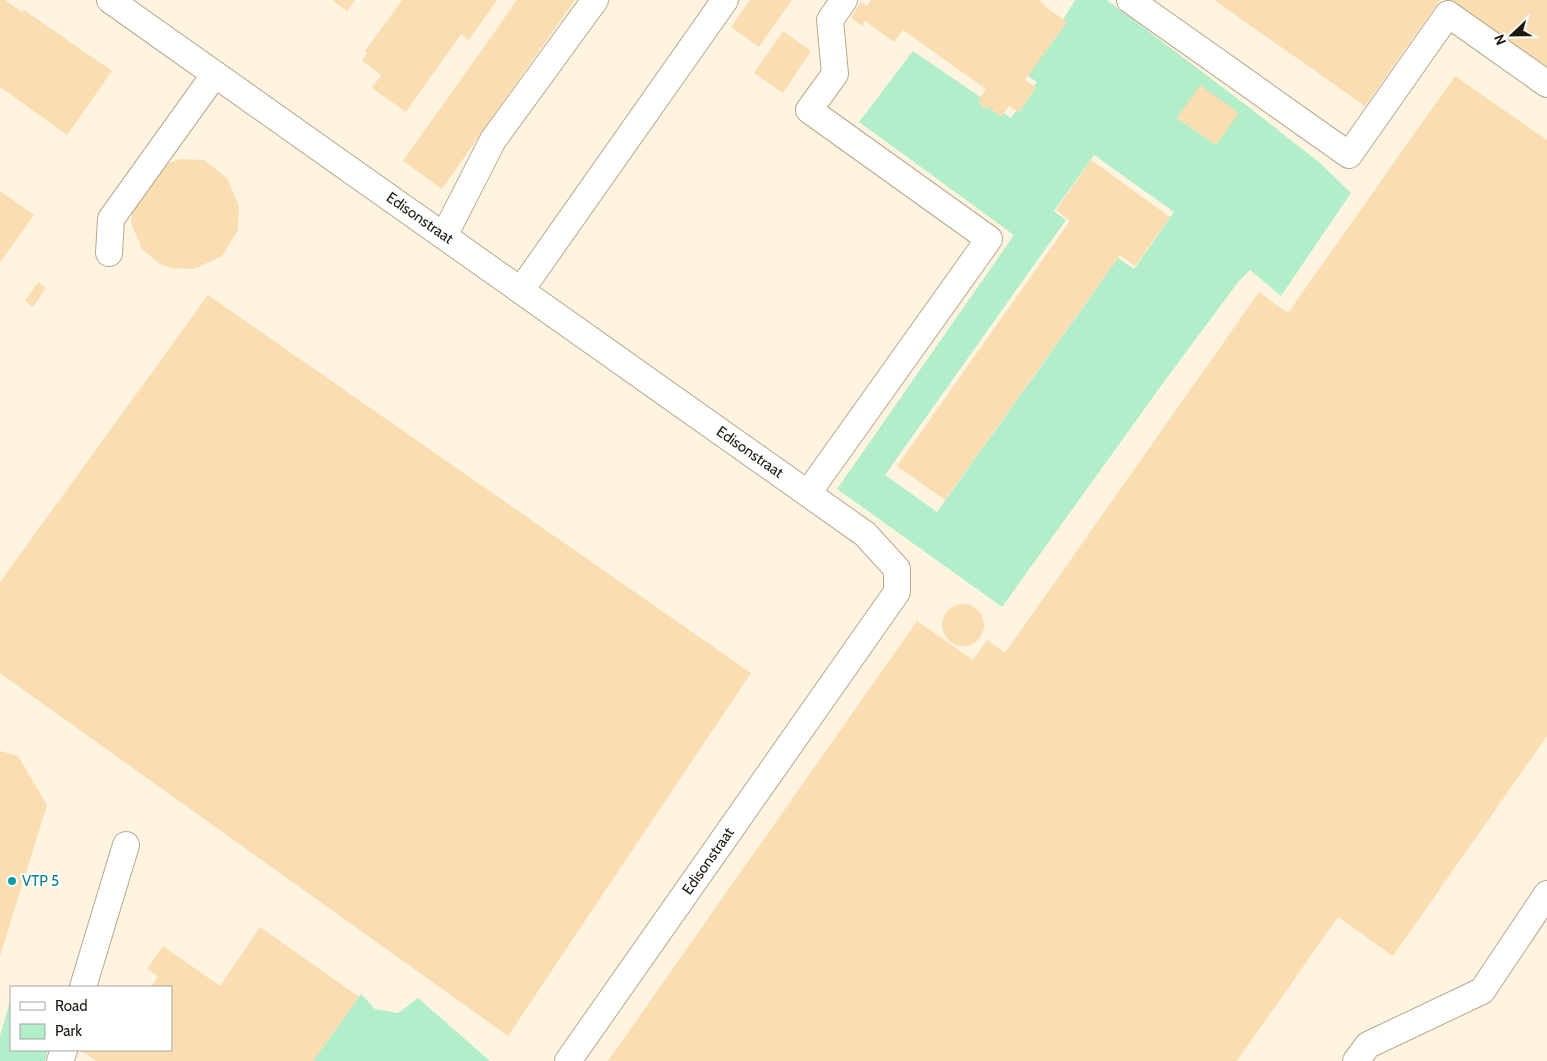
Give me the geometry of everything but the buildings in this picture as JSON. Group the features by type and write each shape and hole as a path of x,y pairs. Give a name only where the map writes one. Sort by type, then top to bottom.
{"street":[{"name":"Edisonstraat","path":"110,0 865,534 897,569 897,592 568,1061"},
{"path":"444,236 493,140 595,0"},
{"path":"521,290 725,0"},
{"path":"808,493 989,239 809,110 835,74 830,20 844,0"},
{"path":"1130,0 1350,155 1448,14 1547,84"},
{"path":"109,253 111,219 215,74"},
{"path":"83,986 126,845"},
{"path":"1356,1061 1368,1045 1482,991 1547,894"}],"shaded area":[{"path":"0,0 1547,0 1547,1061 0,1061"}],"green space":[{"path":"1075,0 1107,0 1319,162 1351,193 1281,296 1250,270 1239,281 1002,607 837,489 1014,235 859,122 913,51 1011,118 1037,82 1028,76","holes":["1094,155 1174,212 1134,269 1118,258 937,512 885,475 1066,220 1054,211"]},
{"path":"361,994 375,1009 398,1013 418,998 490,1061 313,1061"},
{"path":"10,1001 10,1051 48,1051 45,1061 0,1061 0,1036"}],"place":[{"name":"VTP 5","path":"12,881"}]}
